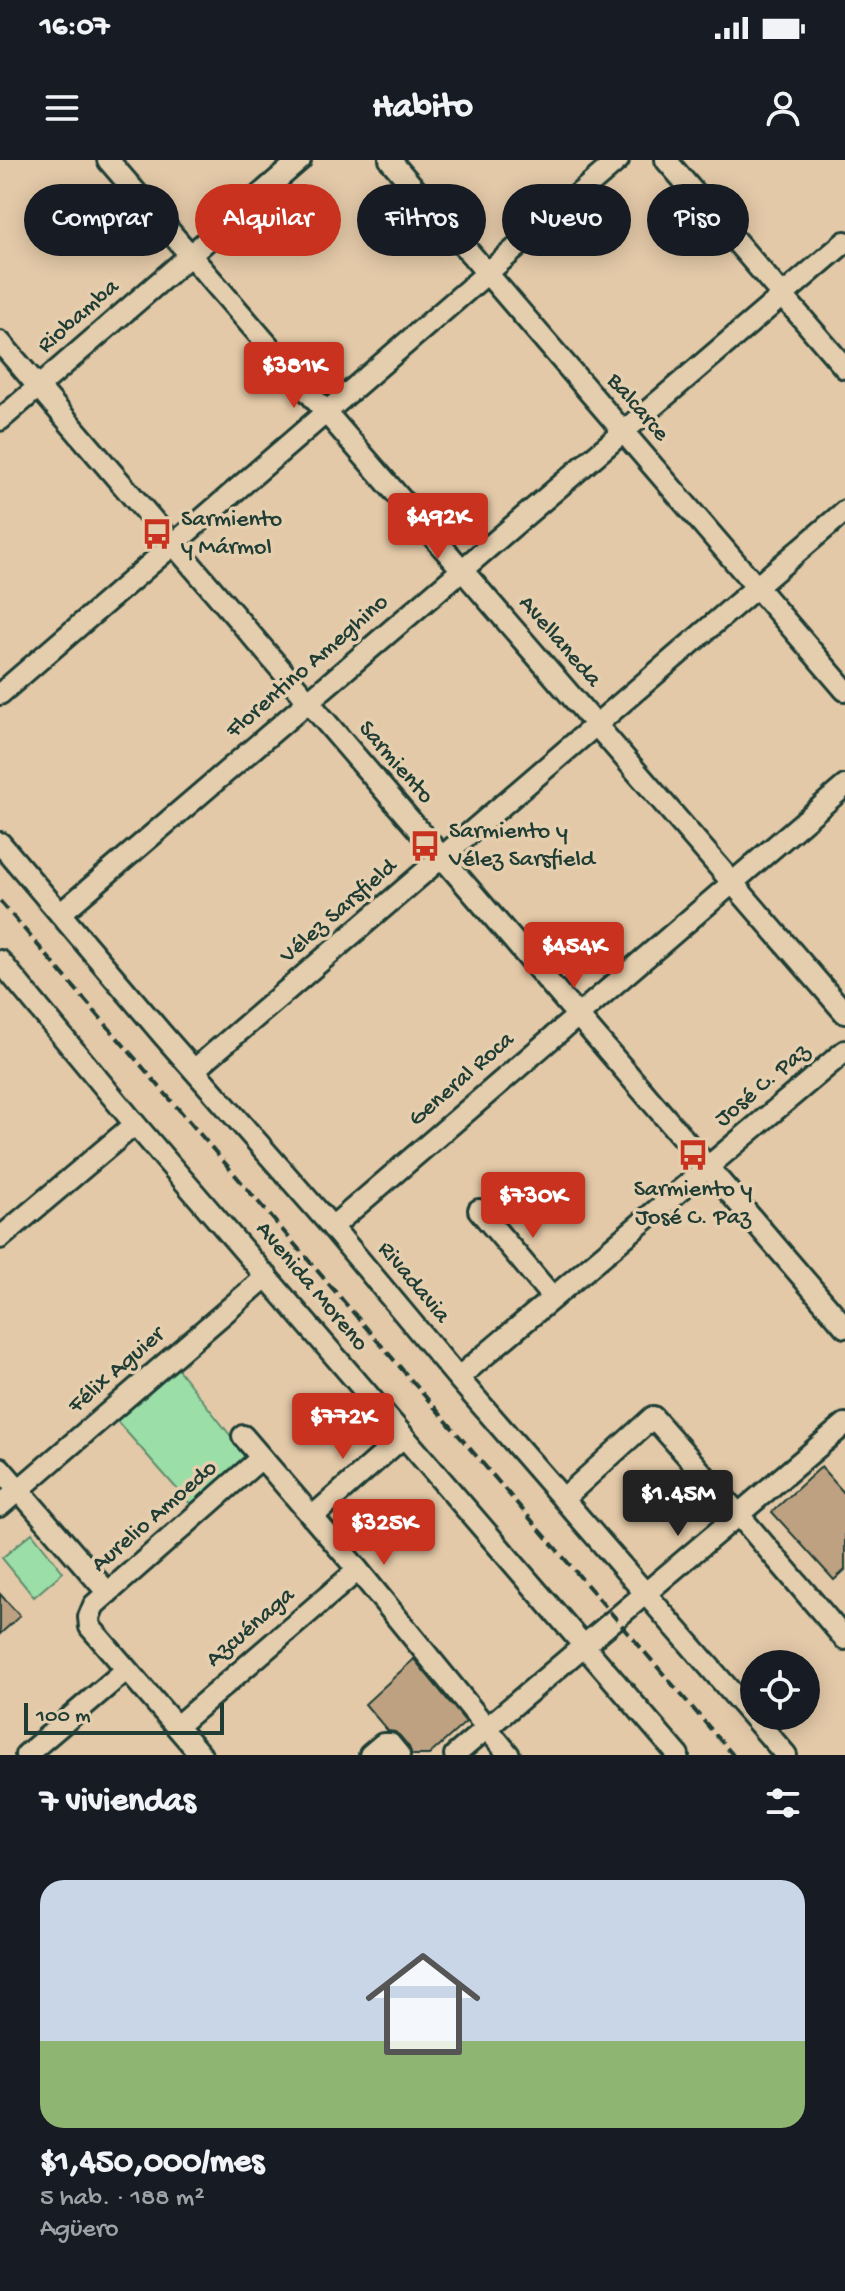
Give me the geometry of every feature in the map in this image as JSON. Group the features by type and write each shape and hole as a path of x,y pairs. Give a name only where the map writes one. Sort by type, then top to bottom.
{"street":[{"name":"Avellaneda","path":"108,160 845,1013"},
{"name":"Riobamba","path":"0,420 300,160"},
{"name":"Balcarce","path":"390,160 845,690"},
{"path":"0,694 618,160"},
{"path":"666,160 845,368"},
{"name":"Florentino Ameghino","path":"60,914 845,242"},
{"name":"Sarmiento","path":"0,342 845,1327"},
{"name":"Vélez Sarsfield","path":"194,1070 845,511"},
{"name":"General Roca","path":"332,1227 845,786"},
{"name":"Rivadavia","path":"0,843 786,1755"},
{"name":"Avenida Moreno","path":"0,961 135,1124 678,1755"},
{"name":"José C. Paz","path":"458,1378 845,1051"},
{"path":"0,1238 135,1124"},
{"path":"479,1210 553,1298"},
{"name":"Félix Aguier","path":"0,1506 267,1276"},
{"path":"563,1499 653,1417 845,1639"},
{"path":"455,1755 845,1424"},
{"path":"243,1436 358,1570 509,1755"},
{"path":"312,1517 403,1437"},
{"name":"Aurelio Amoedo","path":"126,1670 90,1627 89,1617 94,1605 261,1458"},
{"path":"0,1468 108,1593"},
{"name":"Azcuénaga","path":"177,1726 358,1570"},
{"path":"26,1755 126,1670 201,1755"},
{"path":"370,1755 383,1744 390,1744 399,1755"}],"green space":[{"path":"177,1368 249,1459 193,1507 116,1420"},
{"path":"32,1533 63,1572 34,1597 2,1558"}],"building":[{"path":"821,1467 845,1494 845,1570 834,1580 772,1512"},
{"path":"0,1594 20,1616 0,1634"},
{"path":"414,1659 466,1722 429,1755 412,1755 400,1736 388,1731 365,1704"}],"railway":[{"path":"0,901 733,1755"}],"place":[{"name":"Sarmiento y Mármol","path":"157,534"},
{"name":"Sarmiento y Vélez Sarsfield","path":"425,846"},
{"name":"Sarmiento y José C. Paz","path":"693,1155"}]}
